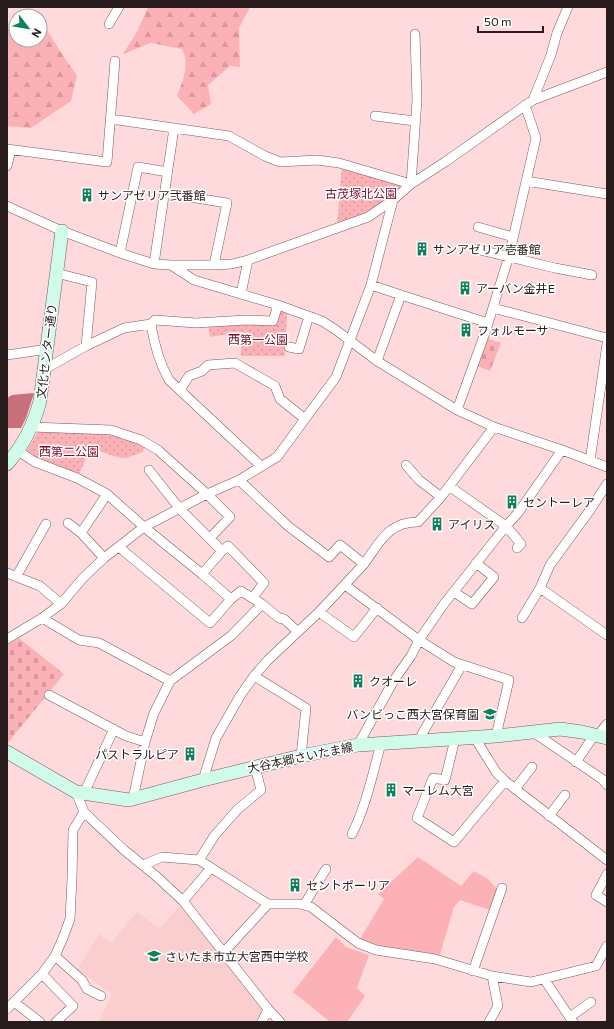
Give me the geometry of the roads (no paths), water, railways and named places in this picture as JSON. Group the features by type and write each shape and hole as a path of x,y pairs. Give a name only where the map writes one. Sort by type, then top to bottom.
{"main road":[{"name":"文化センター通り","path":"7,464 18,451 32,427 40,401 48,349 62,231"},
{"name":"大谷本郷さいたま線","path":"7,752 80,792 129,800 255,767 358,745 475,738 560,729 600,736"}],"street":[{"path":"109,24 119,7"},
{"path":"456,410 488,323 509,256 536,138 529,103 550,56 565,9"},
{"path":"411,184 417,100 415,34"},
{"path":"7,166 9,149 107,162 115,61"},
{"path":"7,206 62,231 154,264 232,264 248,260 368,217 393,200 411,184 529,103 607,72"},
{"path":"374,116 415,121"},
{"path":"111,119 229,136 265,156 280,162 317,160 339,163 411,184"},
{"path":"154,264 174,128"},
{"path":"120,253 138,167 168,172"},
{"path":"526,181 607,194"},
{"path":"165,193 227,203 214,265"},
{"path":"7,639 42,618 61,604 83,578 104,558 144,527 239,480 277,457 336,377 371,285 393,200"},
{"path":"478,227 513,237"},
{"path":"476,249 555,268 592,275"},
{"path":"241,294 248,260"},
{"path":"171,265 194,280 278,305 322,321 377,361 456,410 494,427 607,467"},
{"path":"56,273 92,282 86,346"},
{"path":"371,285 488,323"},
{"path":"377,361 401,295"},
{"path":"45,369 86,346 124,328 151,324 155,320 196,323 246,320 273,321 278,305"},
{"path":"493,308 607,338"},
{"path":"289,347 299,349 310,316"},
{"path":"151,324 154,343 160,363 169,380 261,466"},
{"path":"590,461 602,406 607,344"},
{"path":"7,355 48,349"},
{"path":"180,390 189,376 202,371 208,365 235,363 275,386 280,399 305,419"},
{"path":"32,427 111,430 141,440 158,450 208,494 230,518 210,538"},
{"path":"203,780 216,738 240,696 254,676 268,660 319,612 345,585 364,564 383,537 397,525 408,522 418,522 441,497 494,427"},
{"path":"358,745 394,680 411,656 419,640 476,563 518,513 562,450"},
{"path":"18,451 35,462 77,478 107,494 144,527 231,599"},
{"path":"406,465 419,480 441,497"},
{"path":"149,470 180,509 222,551"},
{"path":"239,480 288,526 329,557 340,545 364,564"},
{"path":"449,486 506,526 521,544 517,548"},
{"path":"522,618 540,588 550,565 606,487"},
{"path":"81,533 107,494"},
{"path":"68,523 81,533 104,558"},
{"path":"16,577 46,524"},
{"path":"202,574 228,546 264,583 253,598"},
{"path":"119,547 210,623 231,599 241,591 262,604 279,618 284,619 298,631"},
{"path":"454,592 472,604 494,577 476,563"},
{"path":"7,573 40,586 61,604"},
{"path":"345,585 419,640 454,662 509,680 496,736"},
{"path":"540,588 607,635"},
{"path":"133,799 145,742 154,713 170,681 232,635 262,604"},
{"path":"319,612 354,637 376,608"},
{"path":"42,618 79,640 98,643 170,681"},
{"path":"421,741 422,734 462,665"},
{"path":"254,676 306,708 301,756"},
{"path":"49,695 126,736 145,742"},
{"path":"576,762 600,736 607,724"},
{"path":"114,729 80,792 84,812 124,850 183,901 268,1009 280,1022"},
{"path":"533,732 602,779 607,785"},
{"path":"475,738 496,772 549,816 607,860"},
{"path":"455,739 445,780 433,778 417,818 454,842 506,781"},
{"path":"352,834 358,823 381,743"},
{"path":"199,860 215,835 238,809 261,790 255,767"},
{"path":"515,789 532,767"},
{"path":"549,816 565,795"},
{"path":"7,1009 42,974 55,956 70,919 73,830 84,812"},
{"path":"143,865 162,858 199,860 268,904 299,904 311,907 358,943 376,950 435,960 492,976 531,982 596,966 607,946"},
{"path":"183,901 211,868"},
{"path":"304,905 326,869"},
{"path":"607,874 596,895 607,902"},
{"path":"473,971 502,888"},
{"path":"224,952 268,904"},
{"path":"55,956 82,980 87,989 101,996"},
{"path":"42,974 73,1006 56,1022"},
{"path":"488,1022 498,1006 492,976"},
{"path":"544,978 572,1020 591,1002"},
{"path":"14,1002 40,1022"},
{"path":"262,1022 268,1009"}],"place":[{"name":"サンアゼリア弐番館","path":"87,195"},
{"name":"サンアゼリア壱番館","path":"422,249"},
{"name":"アーバン金井E","path":"465,288"},
{"name":"フォルモーサ","path":"466,330"},
{"name":"セントーレア","path":"512,502"},
{"name":"アイリス","path":"437,524"},
{"name":"クオーレ","path":"358,681"},
{"name":"バンビっこ西大宮保育園","path":"490,714"},
{"name":"パストラルピア","path":"190,754"},
{"name":"マーレム大宮","path":"391,790"},
{"name":"セントポーリア","path":"295,885"},
{"name":"さいたま市立大宮西中学校","path":"154,956"}],"park label":[{"name":"古茂塚北公園","path":"361,193"},
{"name":"西第一公園","path":"258,339"},
{"name":"西第二公園","path":"69,451"}]}
